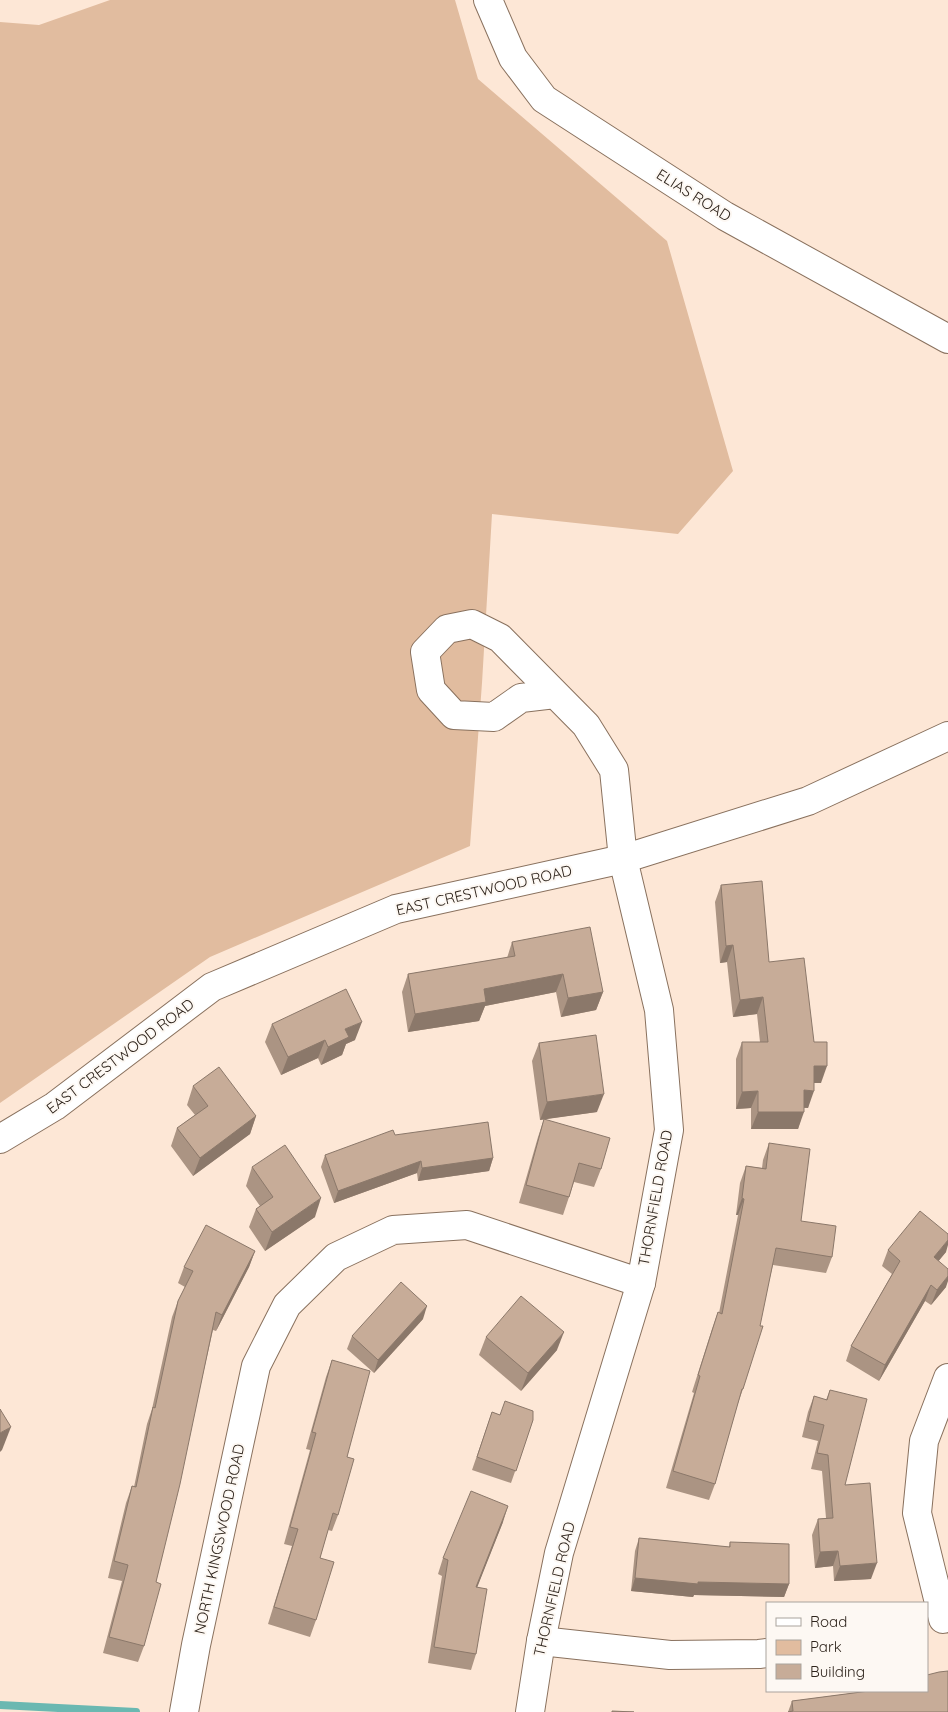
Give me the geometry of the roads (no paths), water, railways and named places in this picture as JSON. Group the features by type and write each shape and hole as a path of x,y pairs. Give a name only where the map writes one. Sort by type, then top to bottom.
{"street":[{"name":"ELIAS ROAD","path":"488,0 513,58 544,100 725,216 948,339"},
{"name":"THORNFIELD ROAD","path":"530,1712 541,1641 559,1553 641,1282 669,1130 659,1010 623,859 614,770 586,725 500,638 472,624 447,629 425,652 431,690 454,715 494,717 521,698 555,694"},
{"name":"EAST CRESTWOOD ROAD","path":"0,1139 55,1106 212,987 396,909 623,859 808,801 948,736"},
{"name":"NORTH KINGSWOOD ROAD","path":"184,1712 196,1645 256,1366 287,1304 336,1258 393,1230 467,1226 641,1282"},
{"path":"939,1620 917,1513 924,1441 948,1378"},
{"path":"541,1641 670,1655 766,1653"}],"waterway":[{"path":"0,1705 136,1712"}]}
